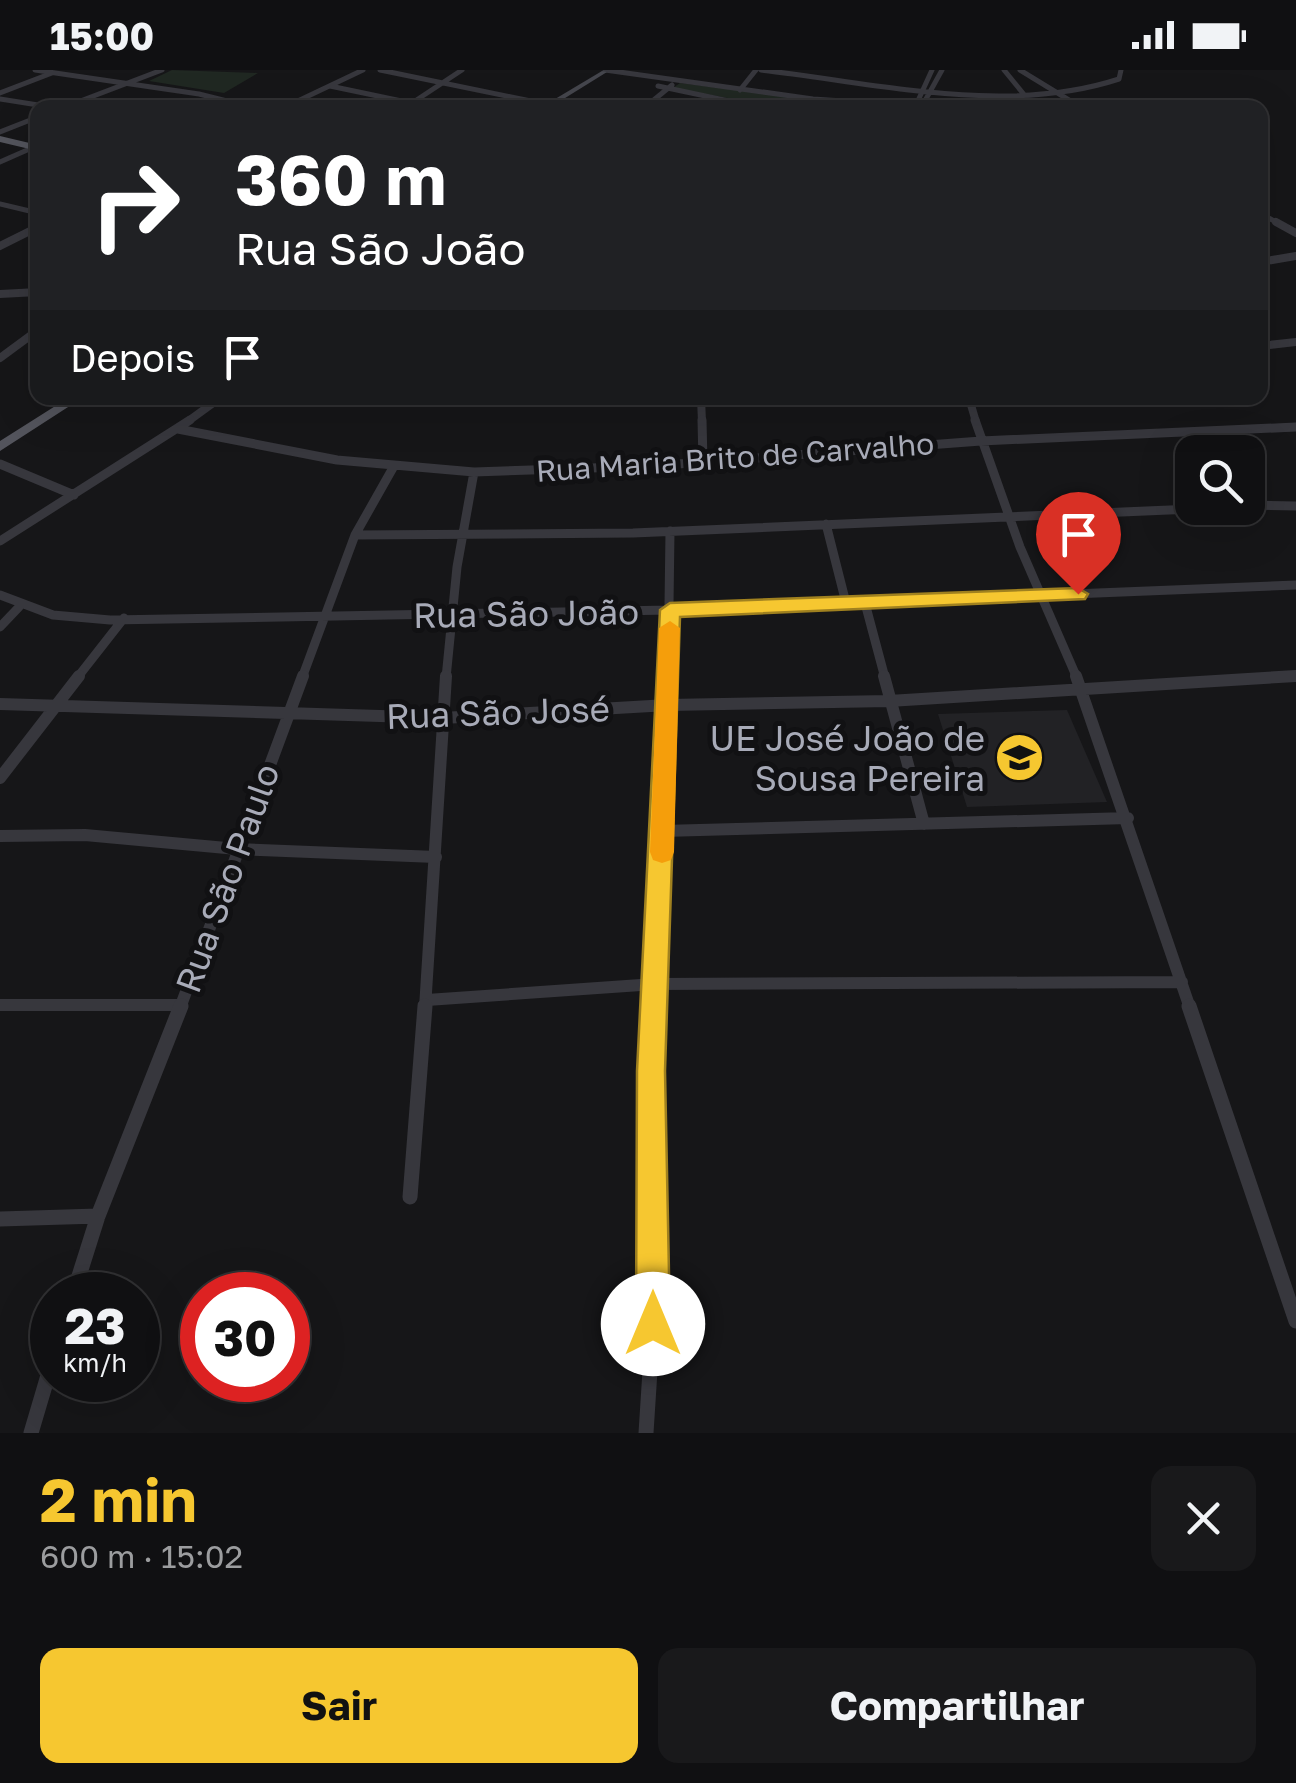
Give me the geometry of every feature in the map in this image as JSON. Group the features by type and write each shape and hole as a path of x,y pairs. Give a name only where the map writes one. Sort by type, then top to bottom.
{"main road":[{"path":"0,136 30,145"},
{"path":"0,443 56,405"},
{"path":"0,443 64,405"}],"street":[{"path":"36,70 129,82 216,100"},
{"path":"134,70 154,73"},
{"path":"81,100 162,70"},
{"path":"300,100 363,70"},
{"path":"380,70 520,100"},
{"path":"417,100 462,70"},
{"path":"580,70 840,100"},
{"path":"654,100 684,70"},
{"path":"740,90 758,70 1027,96 1107,84 1119,79 1120,70"},
{"path":"921,100 932,70"},
{"path":"925,100 942,70"},
{"path":"1004,70 1030,100"},
{"path":"1020,70 1068,100"},
{"path":"0,96 56,72"},
{"path":"556,100 601,72 725,100"},
{"path":"813,98 820,73"},
{"path":"330,86 398,100"},
{"path":"0,96 30,102"},
{"path":"0,136 30,121"},
{"path":"0,162 30,150"},
{"path":"0,204 30,211"},
{"path":"1268,214 1294,229"},
{"path":"0,246 30,231"},
{"path":"1268,261 1296,256"},
{"path":"0,294 30,292"},
{"path":"0,358 30,336"},
{"path":"1268,345 1296,342"},
{"path":"0,541 211,405"},
{"path":"701,405 703,462"},
{"path":"972,405 981,441 1040,596 1083,690 1296,1321"},
{"name":"Rua Maria Brito de Carvalho","path":"178,429 282,452 474,472 703,462 981,441 1296,427"},
{"path":"0,464 74,496"},
{"name":"Rua São Paulo","path":"80,1272 355,535 394,466"},
{"path":"410,1197 450,615 474,472"},
{"path":"1265,505 1296,506"},
{"path":"355,535 460,538 1175,512"},
{"path":"826,524 846,603"},
{"path":"646,1433 653,1324 651,1071 668,705 670,531"},
{"name":"Rua São João","path":"0,596 19,607 86,619 670,610 1296,585"},
{"path":"865,604 924,824"},
{"path":"0,627 19,607"},
{"path":"0,778 124,618"},
{"name":"Rua São José","path":"0,704 442,718 668,705 889,701 1296,676"},
{"path":"663,831 1128,818"},
{"path":"0,836 84,834 237,848 436,856"},
{"path":"426,1000 655,984 1182,982"},
{"path":"0,1006 181,1005"},
{"path":"0,1219 98,1216"},
{"path":"30,1433 40,1402"}],"shaded area":[{"path":"172,70 258,73 224,93 149,81"},
{"path":"680,83 807,99 739,100 673,88"},
{"name":"UE José João de Sousa Pereira","path":"1067,710 1107,802 967,807 938,714"}],"slow traffic":[{"path":"662,852 670,628"}],"place":[{"name":"UE José João de Sousa Pereira","path":"1020,758"}],"route":[{"path":"653,1324 651,1071 670,610 1078,594"}]}
